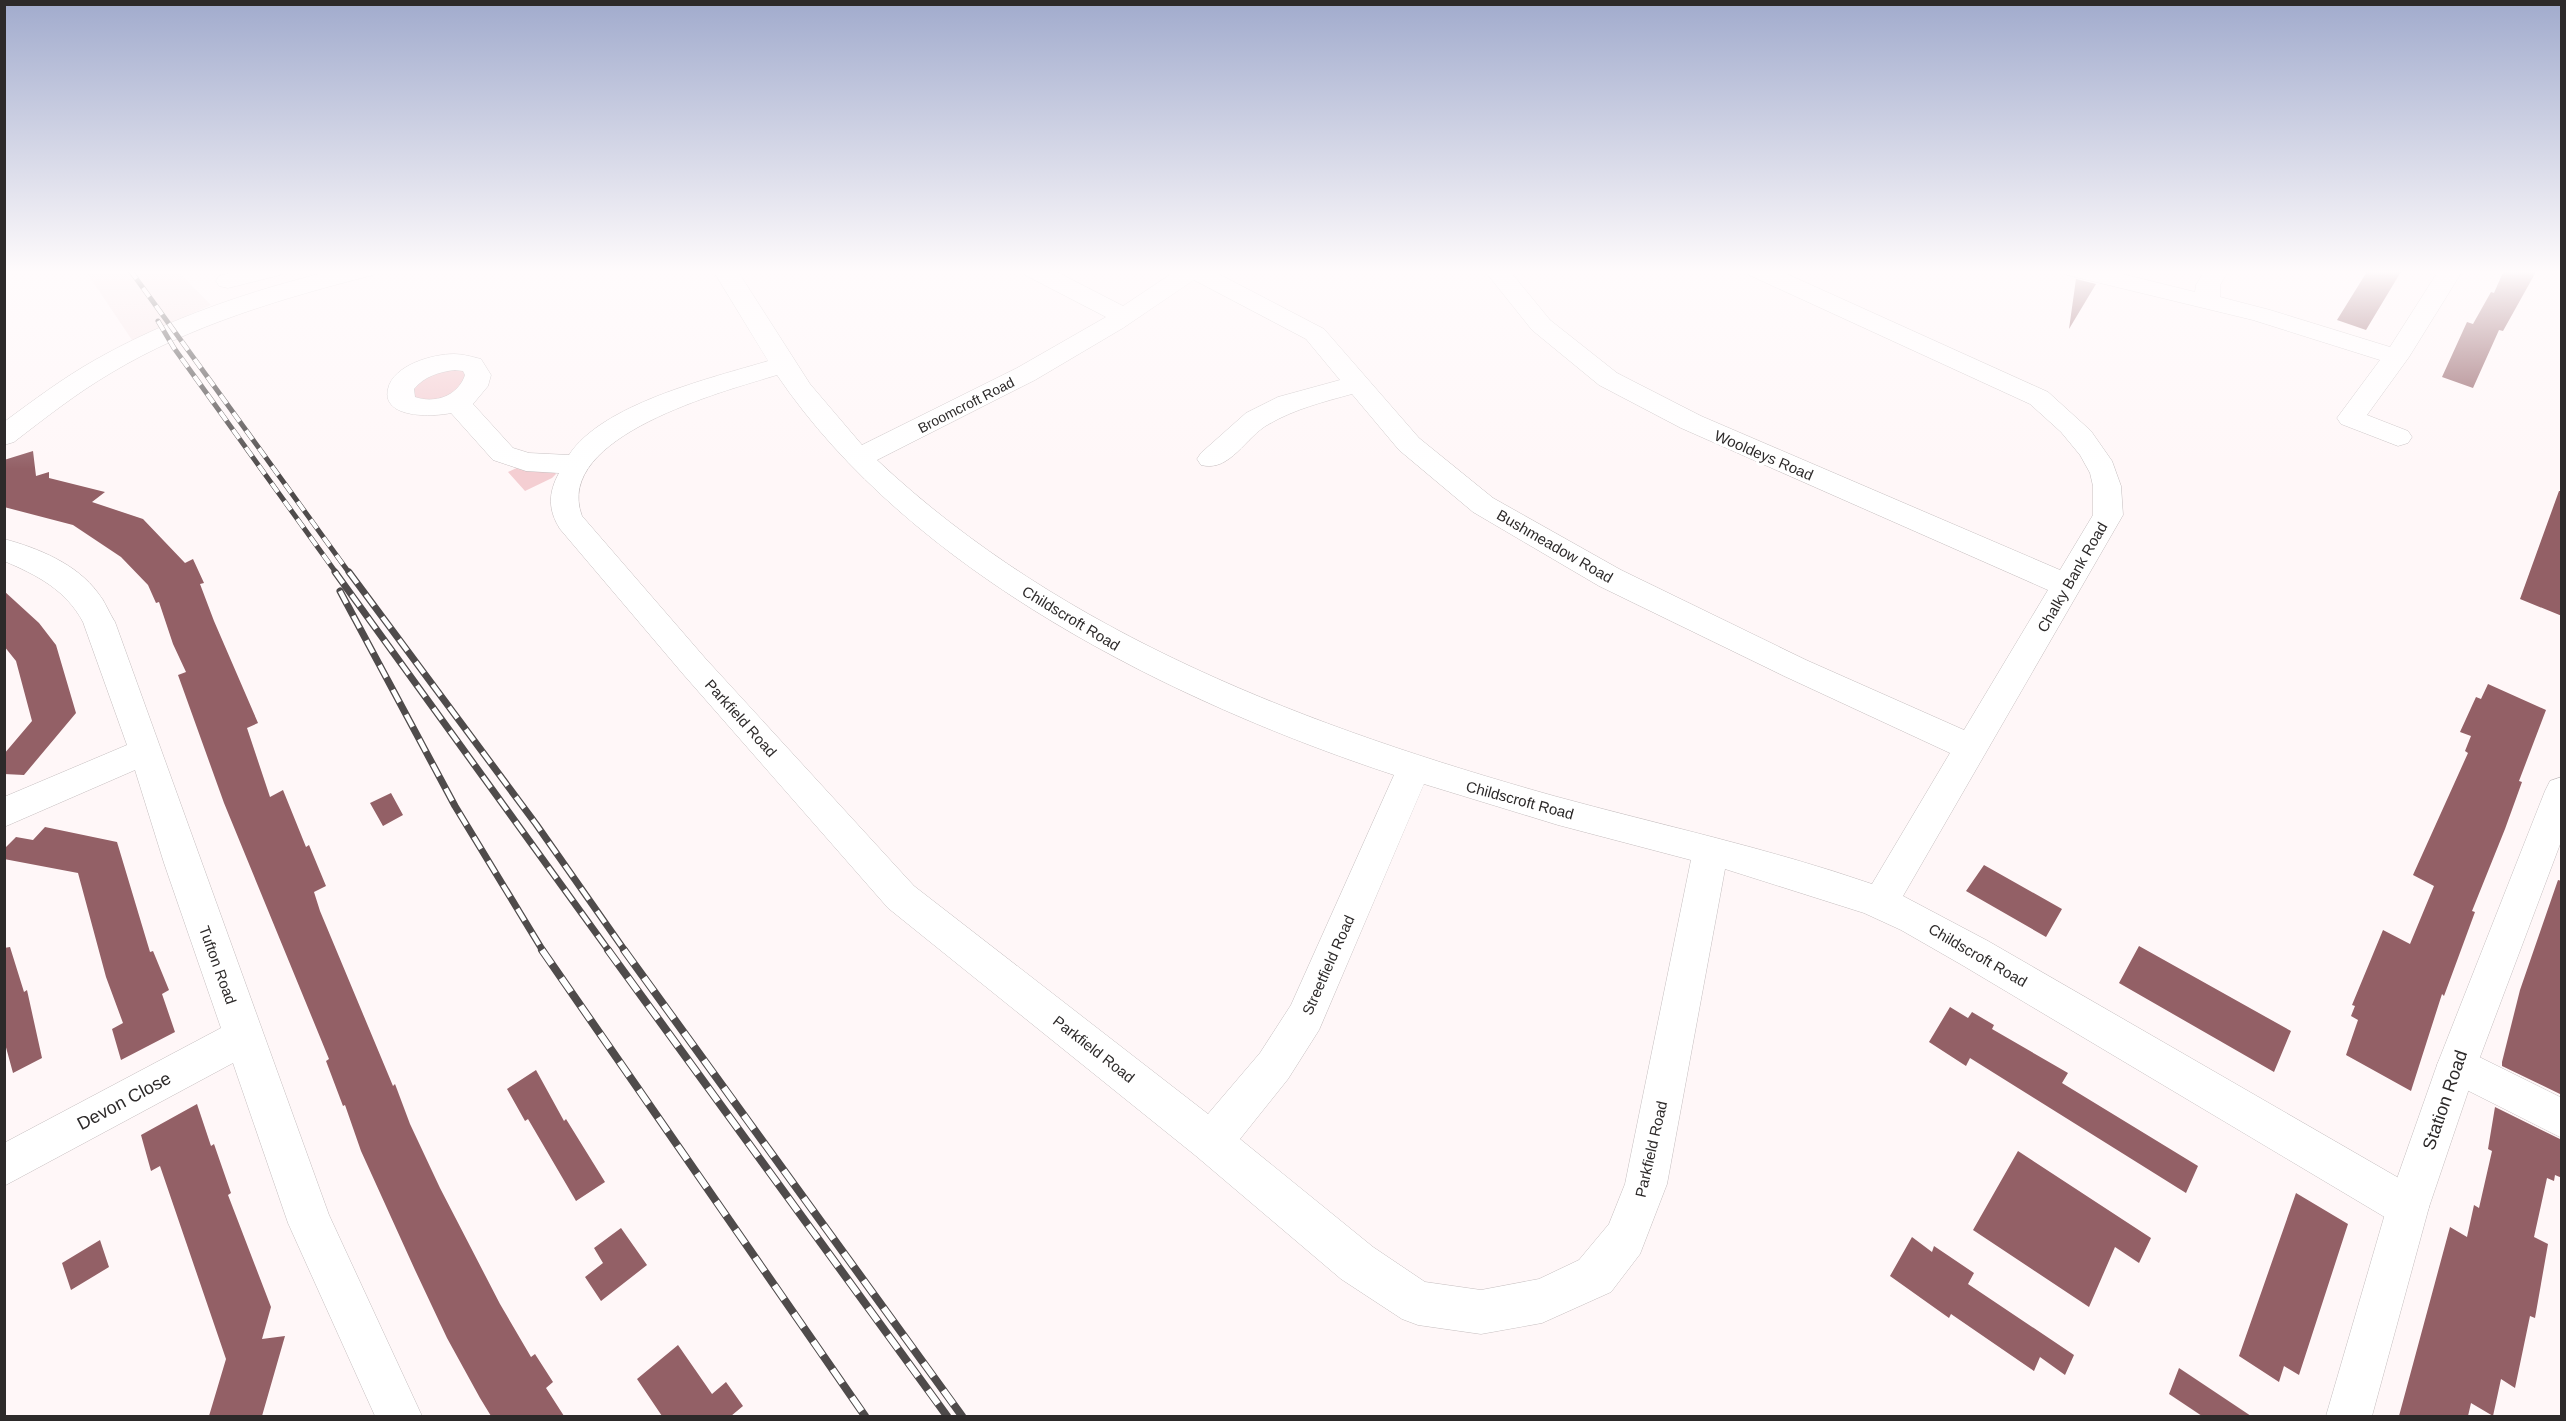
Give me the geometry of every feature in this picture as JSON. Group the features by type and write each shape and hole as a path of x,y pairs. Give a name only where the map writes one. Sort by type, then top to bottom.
{"street":[{"path":"4,436 41,408 117,358 168,336"},
{"name":"Childscroft Road","path":"765,336 814,408 859,458 913,508 986,564 1037,599 1115,644 1196,685 1414,769 1796,874 1880,903 1924,924 1984,958 2408,1207"},
{"name":"Broomcroft Road","path":"859,458 1000,388 1089,336"},
{"name":"Bushmeadow Road","path":"1319,336 1409,444 1483,505 1610,578 1795,668 1971,747"},
{"name":"Wooldeys Road","path":"1555,336 1608,379 1690,423 2068,586"},
{"name":"Chalky Bank Road","path":"1880,903 2108,515 2107,484 2100,467 2092,451 2066,421 2039,398 1904,336"},
{"path":"2332,336 2396,357"},
{"path":"2398,437 2351,418 2409,336"},
{"name":"Parkfield Road","path":"783,365 633,417 604,435 586,452 568,479 564,499 565,513 570,522 694,666 901,897 1211,1142 1357,1263 1418,1303 1481,1312 1542,1301 1595,1276 1625,1239 1646,1184 1711,851"},
{"path":"1206,459 1256,419 1288,403 1357,384"},
{"path":"456,402 503,454 526,462 576,465"},
{"name":"Tufton Road","path":"4,549 45,566 67,580 87,600 109,648 146,751 182,863 310,1223 390,1412"},
{"path":"4,813 146,751"},
{"name":"Streetfield Road","path":"1211,1142 1274,1066 1305,1017 1414,769"},
{"name":"Station Road","path":"2349,1416 2408,1207 2457,1065 2562,791"},
{"name":"Devon Close","path":"4,1166 244,1036"},
{"path":"2457,1065 2562,1119"}],"shaded area":[{"path":"445,366 469,371 454,398 415,401 409,385"},
{"path":"523,465 556,474 525,491 508,472"}],"building":[{"path":"2460,336 2496,336 2473,388 2442,377"},
{"path":"33,451 36,476 49,472 49,478 105,492 92,502 143,519 185,563 193,559 204,583 200,584 214,621 258,723 247,728 270,797 283,790 306,847 309,845 326,886 314,892 320,911 393,1086 395,1084 410,1124 440,1188 500,1304 531,1357 535,1354 553,1382 546,1388 564,1416 491,1416 480,1398 447,1338 361,1151 326,1061 329,1059 224,803 178,675 186,672 173,644 159,602 156,603 148,585 121,557 73,525 4,507 4,460"},
{"path":"2559,491 2562,491 2562,616 2520,599"},
{"path":"4,591 39,623 56,645 76,713 24,775 4,774 4,754 32,721 16,661 4,646"},
{"path":"2488,684 2546,710 2519,781 2522,782 2505,829 2472,911 2475,912 2444,996 2442,994 2411,1091 2346,1055 2358,1020 2351,1016 2355,1006 2352,1005 2383,930 2410,944 2434,886 2413,875 2468,753 2465,751 2471,736 2460,732 2476,697 2481,699"},
{"path":"391,793 403,815 383,826 370,803"},
{"path":"45,827 117,842 150,952 153,951 169,990 162,994 175,1032 121,1060 112,1029 123,1023 106,977 78,873 4,859 4,849 16,837 33,840"},
{"path":"1984,865 2062,909 2046,937 1966,891"},
{"path":"2558,880 2562,881 2562,1095 2502,1066 2520,990"},
{"path":"2139,946 2291,1031 2274,1072 2119,983"},
{"path":"10,947 24,992 27,990 42,1058 13,1073 4,1040 4,948"},
{"path":"1950,1007 1968,1018 1972,1012 1994,1025 1992,1029 2068,1073 2062,1083 2198,1166 2186,1193 1970,1058 1966,1066 1929,1042"},
{"path":"536,1070 564,1121 566,1119 605,1182 576,1201 528,1119 525,1121 507,1089"},
{"path":"197,1104 211,1146 214,1144 231,1193 228,1195 271,1307 262,1339 285,1336 262,1416 209,1416 226,1359 160,1166 151,1171 141,1135"},
{"path":"2495,1107 2562,1140 2562,1178 2555,1175 2554,1181 2547,1178 2534,1237 2548,1244 2535,1318 2530,1316 2515,1388 2501,1379 2493,1416 2471,1403 2468,1416 2399,1416 2450,1227 2467,1237 2474,1205 2479,1208 2492,1151 2488,1149"},
{"path":"2018,1151 2151,1238 2139,1263 2115,1247 2089,1307 1973,1230"},
{"path":"2296,1193 2348,1224 2299,1375 2284,1366 2279,1382 2239,1356"},
{"path":"621,1228 647,1265 601,1301 585,1277 603,1263 594,1248"},
{"path":"1912,1237 1932,1252 1934,1246 1974,1273 1968,1284 2074,1355 2065,1375 2040,1357 2034,1371 1951,1314 1949,1318 1890,1276"},
{"path":"100,1240 109,1267 71,1290 62,1263"},
{"path":"678,1345 712,1394 726,1382 743,1406 731,1416 662,1416 637,1379"},
{"path":"2179,1368 2251,1416 2202,1416 2169,1394"}],"railway":[{"path":"167,336 337,574"},
{"path":"178,336 350,574"},
{"path":"335,572 609,951"},
{"path":"349,572 536,824 625,951"},
{"path":"340,591 455,806 543,951"},
{"path":"542,950 865,1416"},
{"path":"608,950 947,1416"},
{"path":"624,950 962,1416"}]}
